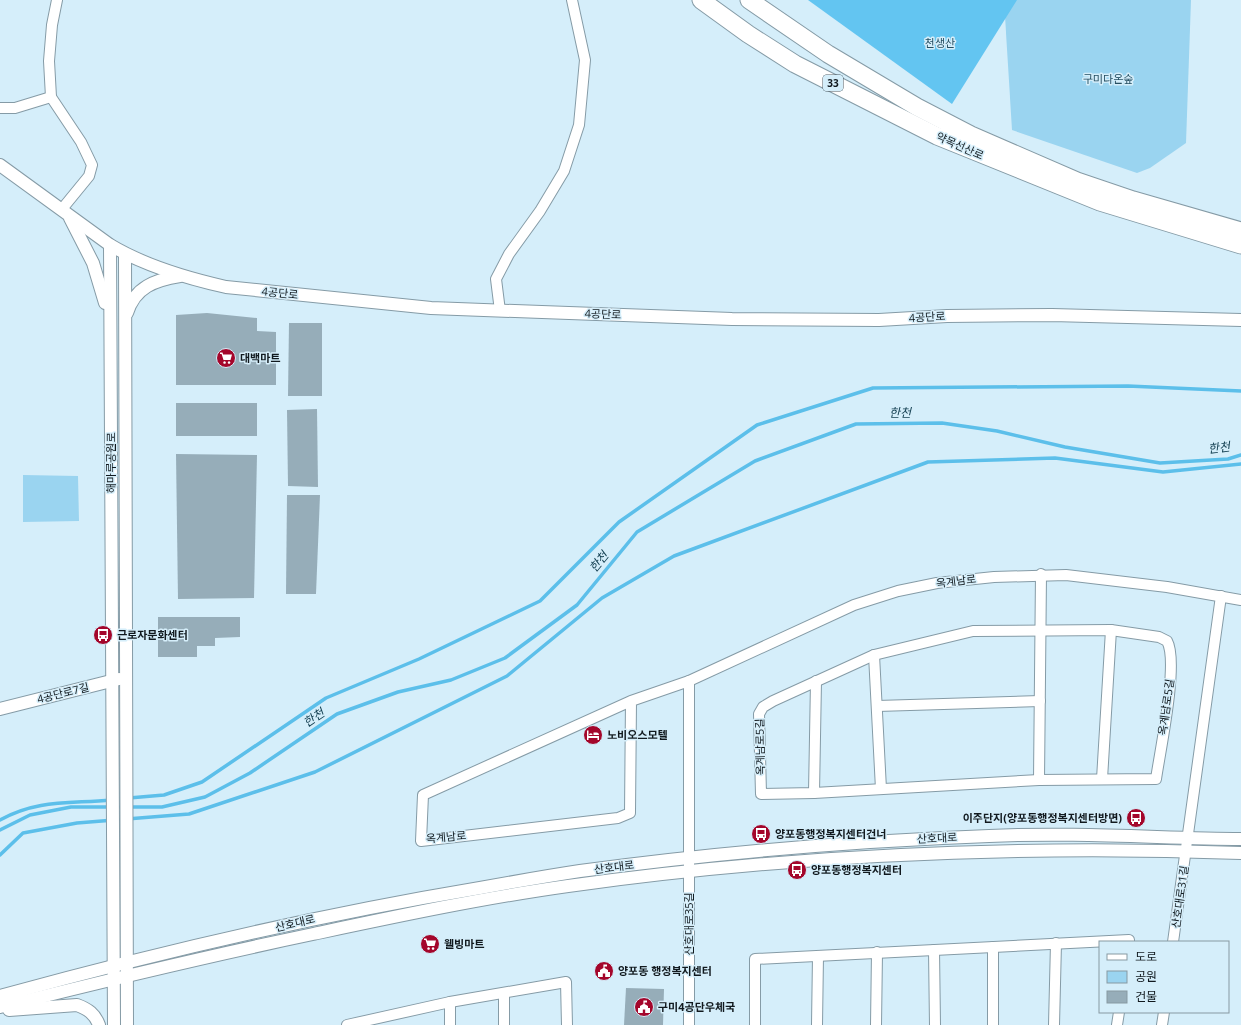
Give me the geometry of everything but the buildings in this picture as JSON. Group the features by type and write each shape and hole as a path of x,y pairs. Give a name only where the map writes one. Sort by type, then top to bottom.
{"highway":[{"name":"약목선산로","path":"701,0 748,34 795,64 890,113 973,152 1100,202 1241,245"},
{"name":"약목선산로","path":"749,0 828,54 917,107 971,135 1078,181 1133,200 1241,231"}],"street":[{"path":"57,0 52,25 49,61 51,97 81,142 92,164 89,176 64,212 93,263 110,320"},
{"path":"500,311 496,279 509,254 540,211 564,171 579,125 585,60 572,0"},
{"path":"0,108 15,108 51,97"},
{"name":"4공단로","path":"0,165 110,245 125,254 182,276 226,287 431,308 732,319 879,320 947,316 1059,315 1241,320"},
{"name":"해마루공원로","path":"110,245 114,964"},
{"name":"해마루공원로","path":"125,254 127,962"},
{"path":"125,322 130,303 138,292 148,285 162,279 182,276"},
{"path":"1039,780 1041,574"},
{"name":"옥계남로","path":"630,701 630,813 618,818 422,841 423,795 630,701 689,681 854,605 898,591 937,583 987,577 1041,574 1121,580 1241,600"},
{"name":"산호대로31길","path":"1173,941 1221,596"},
{"path":"1102,779 1111,630"},
{"name":"옥계남로5길","path":"1111,630 1165,639 1169,643 1172,669 1156,779 1039,780 814,793 761,794 759,714 763,707 773,701 874,655 973,631 1111,630"},
{"path":"874,655 881,789"},
{"name":"4공단로7길","path":"0,709 126,678"},
{"path":"689,681 689,872"},
{"path":"814,793 816,681"},
{"path":"877,706 1040,701"},
{"path":"1188,838 1241,833"},
{"name":"산호대로","path":"0,996 114,964 336,913 578,872 688,858 900,840 991,835 1072,834 1241,839"},
{"name":"산호대로","path":"0,1007 215,955 393,917 469,902 567,886 689,872 932,853 1186,851 1241,853"},
{"name":"산호대로35길","path":"689,872 689,1025"},
{"path":"755,1025 755,959 1099,941"},
{"path":"1105,941 1129,941"},
{"path":"1054,1025 1056,943"},
{"path":"993,947 993,1025"},
{"path":"934,950 935,1025"},
{"path":"876,1025 877,952"},
{"path":"817,1025 818,956"},
{"path":"127,962 128,1025"},
{"path":"114,964 114,1025"},
{"path":"347,1025 387,1020 450,1002 566,982 567,1025"},
{"path":"504,993 504,1025"},
{"path":"450,1002 450,1025"},
{"path":"0,1011 77,1005 86,1008 93,1014 100,1025"},
{"path":"1117,1025 1119,1013"},
{"path":"1162,1025 1164,1013"}],"green space":[{"name":"천생산","path":"808,0 1017,0 952,104"},
{"name":"구미다온숲","path":"1004,0 1191,0 1186,143 1150,168 1137,173 1012,130"},
{"path":"23,475 78,476 79,521 23,522"}],"waterway":[{"path":"129,798 164,795 202,782 326,698 419,659 540,601 619,522 757,425 873,388 1128,386 1241,391"},
{"name":"한천","path":"0,830 30,815 71,807 162,807 205,797 250,773 337,714 398,692 451,680 505,658 577,605 637,532 755,461 856,424 942,423 997,431 1065,447 1160,463 1228,459 1241,455"},
{"path":"0,855 23,833 77,823 189,814 315,772 507,676 602,598 674,556 928,462 1055,458 1163,472 1241,464"},
{"path":"0,820 14,813 41,805 111,800"}],"place":[{"name":"대백마트","path":"226,358"},
{"name":"근로자문화센터","path":"103,635"},
{"name":"노비오스모텔","path":"593,735"},
{"name":"이주단지(양포동행정복지센터방면)","path":"1136,818"},
{"name":"양포동행정복지센터건너","path":"761,834"},
{"name":"양포동행정복지센터","path":"797,870"},
{"name":"웰빙마트","path":"430,944"},
{"name":"양포동 행정복지센터","path":"604,971"},
{"name":"구미4공단우체국","path":"644,1007"}]}
